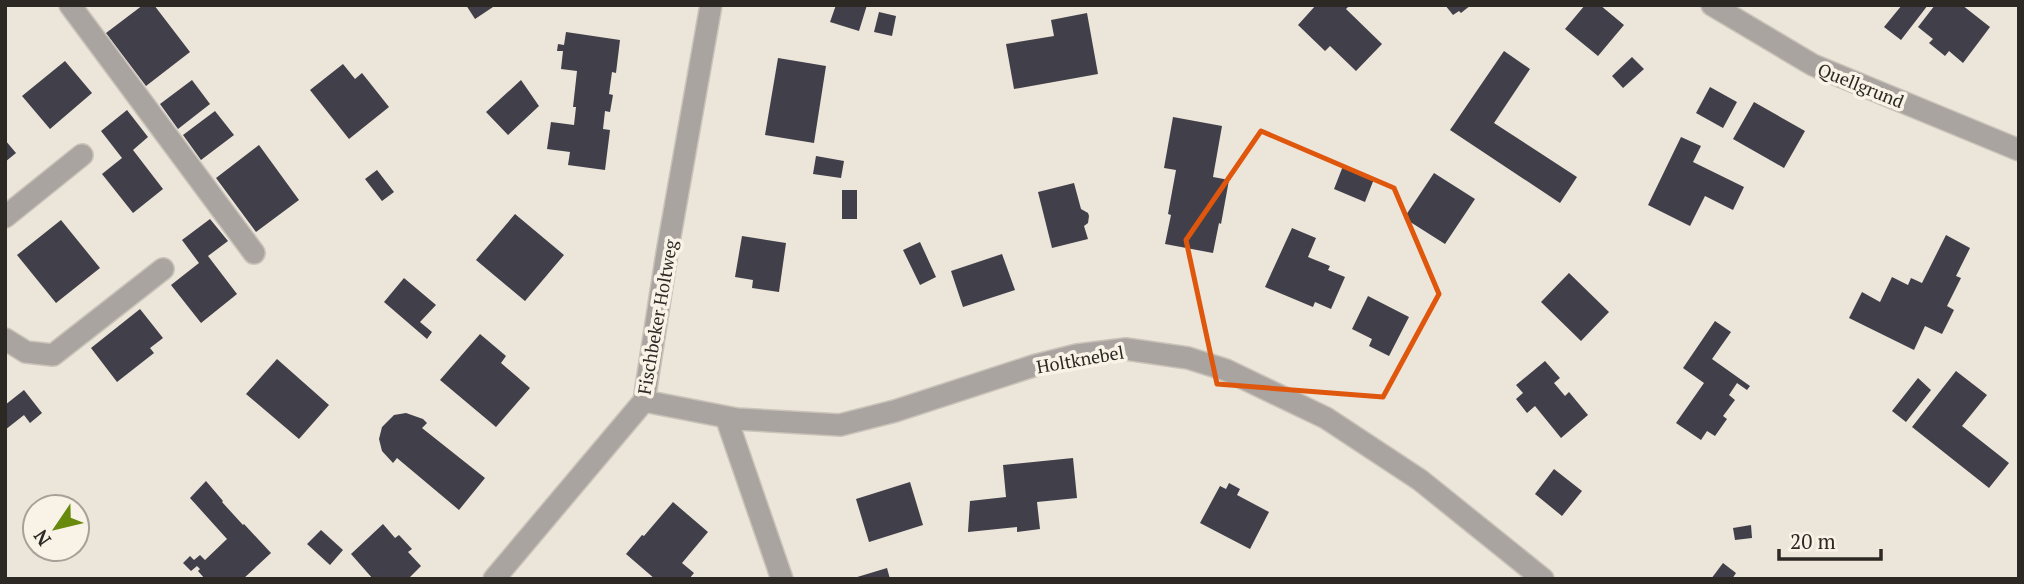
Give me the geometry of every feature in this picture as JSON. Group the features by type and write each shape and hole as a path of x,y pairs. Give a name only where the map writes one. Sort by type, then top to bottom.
{"street":[{"path":"71,5 254,253"},
{"name":"Fischbeker Holtweg","path":"494,579 644,401 711,5"},
{"name":"Quellgrund","path":"1712,5 1813,65 2019,149"},
{"path":"5,217 82,155"},
{"path":"5,338 26,352 53,355 163,269"},
{"name":"Holtknebel","path":"644,401 726,417 840,425 895,411 1033,366 1077,355 1126,349 1188,358 1226,370 1326,418 1420,480 1543,579"},
{"path":"726,417 782,579"}],"highlighted area":[{"path":"1261,131 1394,188 1439,294 1383,397 1217,384 1186,240"}],"building":[{"path":"143,5 154,5 190,52 146,86 106,33"},
{"path":"466,5 496,5 475,19"},
{"path":"836,5 867,5 859,31 830,22"},
{"path":"1316,5 1350,5 1346,9 1382,44 1356,71 1330,46 1325,51 1298,25"},
{"path":"1445,5 1471,5 1461,13 1459,11 1453,15"},
{"path":"1585,5 1600,5 1624,25 1598,56 1565,29"},
{"path":"1902,5 1928,5 1901,40 1884,27"},
{"path":"1935,5 1962,5 1990,27 1963,63 1949,51 1945,56 1929,43 1933,39 1918,27"},
{"path":"879,12 896,16 892,36 874,32"},
{"path":"1087,13 1098,74 1014,89 1006,44 1054,36 1051,20"},
{"path":"566,32 620,40 616,73 612,72 609,94 613,95 610,112 605,111 603,129 610,130 605,170 568,165 570,152 547,149 551,122 574,125 577,71 561,69 563,51 557,51 558,44 564,45"},
{"path":"1504,51 1530,69 1494,123 1577,177 1560,203 1450,130"},
{"path":"1632,57 1644,69 1623,88 1612,76"},
{"path":"778,58 826,66 814,143 765,135"},
{"path":"65,61 92,93 50,129 22,96"},
{"path":"343,64 355,79 362,73 389,107 349,139 310,90"},
{"path":"192,80 210,104 178,129 160,104"},
{"path":"521,80 539,106 508,135 486,112"},
{"path":"1710,87 1737,102 1723,128 1696,113"},
{"path":"1754,102 1805,131 1784,168 1733,139"},
{"path":"127,110 148,137 133,150 163,189 133,213 102,174 122,158 101,131"},
{"path":"215,111 234,135 201,160 183,135"},
{"path":"1173,117 1222,126 1213,177 1229,180 1213,253 1165,244 1176,170 1164,168"},
{"path":"1681,137 1701,146 1693,162 1744,187 1733,210 1705,196 1690,226 1648,205"},
{"path":"5,140 16,153 5,162"},
{"path":"259,145 299,200 256,232 216,178"},
{"path":"816,156 844,161 841,178 813,174"},
{"path":"1343,166 1374,179 1365,202 1334,189"},
{"path":"377,170 394,192 382,201 365,179"},
{"path":"1434,173 1475,199 1445,244 1404,218"},
{"path":"1074,183 1081,209 1089,216 1088,223 1084,226 1088,239 1052,248 1038,192"},
{"path":"842,190 857,190 857,219 842,219"},
{"path":"515,214 564,255 525,301 476,260"},
{"path":"210,219 228,241 208,256 237,294 201,323 171,285 199,263 182,240"},
{"path":"61,220 100,268 56,303 17,255"},
{"path":"1292,228 1316,238 1308,257 1330,266 1328,270 1345,277 1331,309 1315,302 1313,307 1265,287"},
{"path":"1946,235 1970,248 1956,276 1961,278 1947,306 1954,310 1942,334 1925,326 1914,350 1849,318 1862,292 1880,302 1892,277 1908,285 1911,278 1922,283"},
{"path":"742,236 786,243 779,292 752,288 753,280 735,277"},
{"path":"920,242 936,277 920,285 903,250"},
{"path":"1002,254 1015,290 963,307 951,271"},
{"path":"1569,273 1609,312 1581,341 1541,302"},
{"path":"404,278 436,305 420,322 432,332 427,339 384,302"},
{"path":"1368,296 1409,317 1389,356 1369,346 1372,339 1352,329"},
{"path":"140,309 163,338 150,348 154,353 117,382 91,348"},
{"path":"1715,321 1731,332 1712,359 1750,386 1747,390 1737,383 1729,395 1735,400 1723,416 1727,419 1715,436 1707,431 1701,440 1676,423 1704,383 1683,368"},
{"path":"480,334 506,356 501,363 530,388 496,427 440,380"},
{"path":"277,359 329,405 299,439 246,394"},
{"path":"1545,361 1560,378 1554,383 1565,396 1569,392 1588,415 1561,438 1535,406 1527,413 1516,399 1523,393 1516,385"},
{"path":"1956,371 1987,395 1962,426 2009,463 1989,488 1912,427"},
{"path":"1918,378 1931,390 1906,422 1892,411"},
{"path":"24,390 42,413 30,423 24,415 5,430 5,405"},
{"path":"406,413 423,419 427,423 422,428 485,478 459,510 397,458 393,463 382,451 379,439 382,427 394,415"},
{"path":"1073,458 1077,498 1037,502 1040,529 1017,532 1017,527 968,532 970,501 1006,497 1003,465"},
{"path":"1554,469 1582,491 1562,516 1535,494"},
{"path":"206,481 222,502 271,553 243,579 205,579 197,566 191,571 183,563 190,556 194,560 200,555 205,560 227,539 190,498"},
{"path":"910,482 923,525 869,542 856,499"},
{"path":"1229,483 1240,489 1237,495 1269,512 1250,549 1200,523 1220,486 1226,489"},
{"path":"673,502 708,532 682,563 694,573 689,579 655,579 626,554"},
{"path":"383,524 395,538 399,535 412,549 408,552 421,566 408,579 373,579 351,554"},
{"path":"1751,525 1752,538 1735,540 1733,528"},
{"path":"321,530 343,550 330,565 307,544"},
{"path":"1723,563 1736,573 1732,579 1711,579"},
{"path":"887,568 890,579 854,579 854,578"}]}
